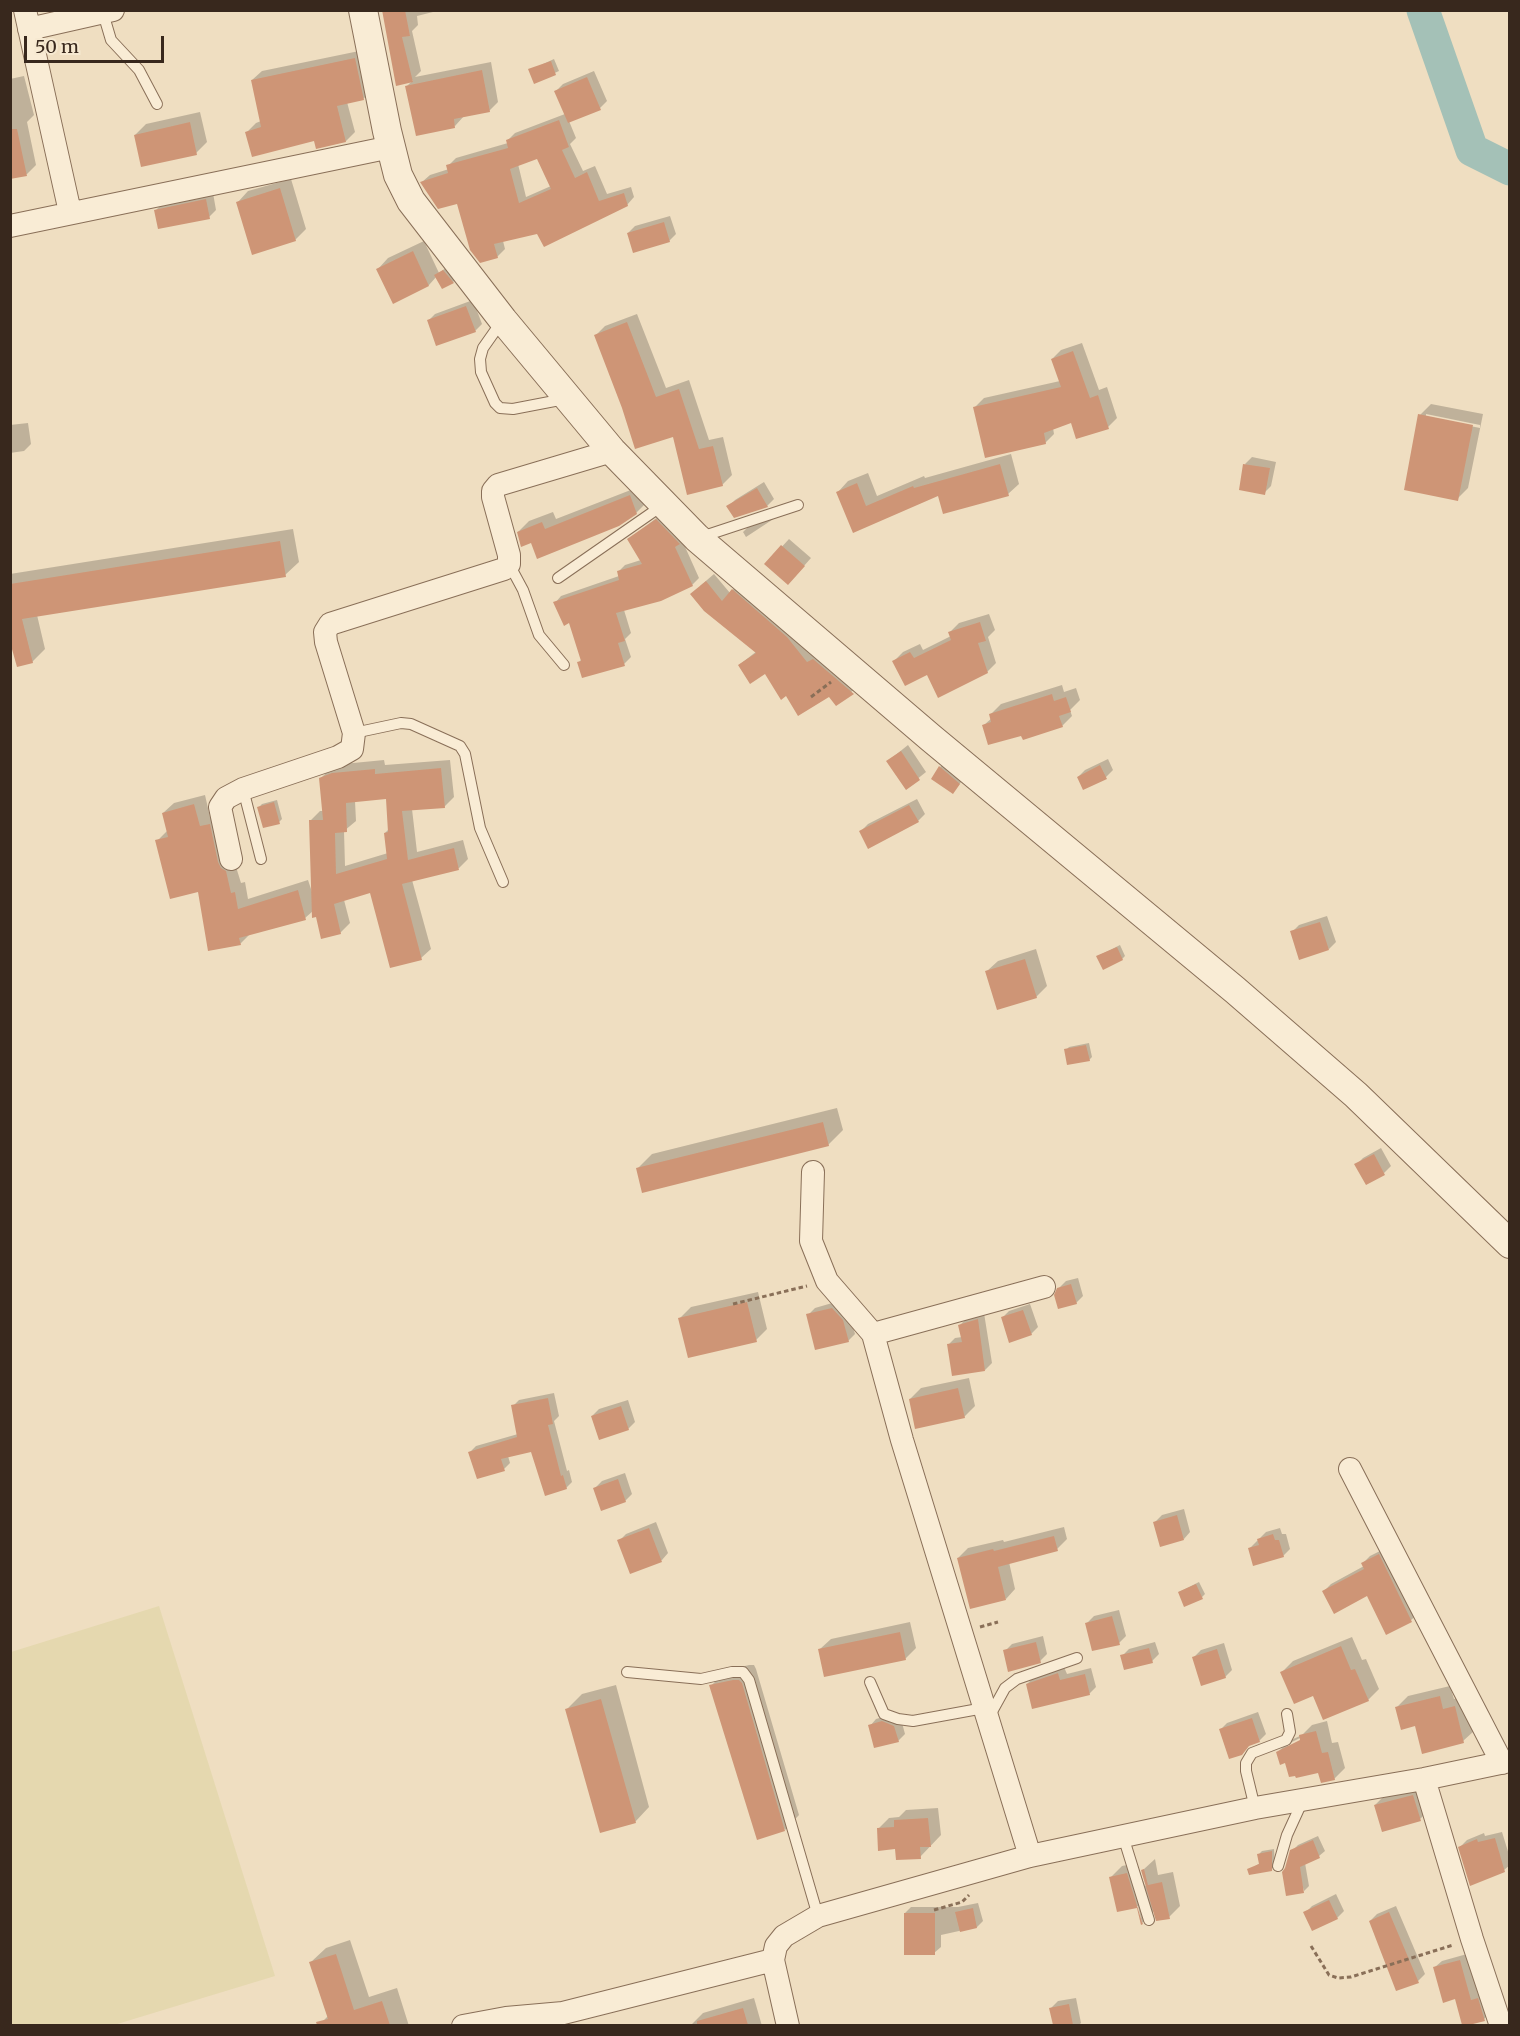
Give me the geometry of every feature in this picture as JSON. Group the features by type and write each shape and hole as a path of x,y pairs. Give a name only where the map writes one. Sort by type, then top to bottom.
{"street":[{"path":"363,10 398,175 411,201 503,320 612,451 697,538 940,746 1235,990 1356,1095 1509,1244"},
{"path":"70,212 27,20 108,12"},
{"path":"10,226 392,147"},
{"path":"231,859 219,807 226,798 243,789 338,757 352,749 354,734 326,642 325,633 330,624 504,568 508,564 508,555 493,497 498,486 612,451"},
{"path":"813,1172 811,1241 827,1281 873,1334 902,1440 1030,1856"},
{"path":"873,1334 1044,1287"},
{"path":"788,2025 773,1960 776,1946 784,1936 818,1916 1030,1856 1255,1808 1424,1779 1506,1762 1350,1468"},
{"path":"1424,1779 1472,1939 1501,2025"},
{"path":"463,2025 506,2018 563,2013 773,1960"}],"lane":[{"path":"108,12 111,40 139,70 157,104"},
{"path":"503,320 483,348 480,359 481,372 495,403 500,408 513,409 568,398"},
{"path":"558,578 664,505"},
{"path":"697,538 798,505"},
{"path":"508,564 523,591 539,635 564,665"},
{"path":"354,734 401,723 411,724 460,746 465,754 480,828 503,882"},
{"path":"243,789 261,860"},
{"path":"870,1682 884,1714 898,1719 913,1721 986,1714 1005,1688 1017,1679 1077,1659"},
{"path":"627,1672 701,1678 743,1672 749,1680 818,1916"},
{"path":"1255,1808 1246,1762 1252,1753 1286,1740 1290,1732 1287,1714"},
{"path":"1278,1866 1287,1835 1303,1800"},
{"path":"1123,1836 1149,1920"}],"path":[{"path":"733,1304 827,1281"},
{"path":"1311,1946 1329,1975 1352,1977 1472,1939"}],"shaded area":[{"path":"159,1606 275,1976 114,2025 11,2025 11,1652"}],"building":[{"path":"382,10 405,10 410,36 402,37 413,82 396,86"},
{"path":"355,58 364,100 337,106 346,142 316,149 314,141 252,157 245,132 261,127 251,80"},
{"path":"551,61 556,75 534,84 528,69"},
{"path":"482,70 490,112 454,119 455,128 416,136 405,86"},
{"path":"587,77 601,110 568,123 554,91"},
{"path":"559,120 569,147 562,150 575,178 587,172 599,201 624,193 628,206 544,247 537,234 494,244 498,258 480,263 470,250 457,204 438,209 420,182 448,173 446,165 508,148 506,140","holes":["537,159 551,189 519,203 510,169"]},
{"path":"190,122 197,155 141,167 134,135"},
{"path":"10,129 17,129 27,176 10,179"},
{"path":"280,188 296,241 252,255 236,202"},
{"path":"206,199 210,219 158,229 154,210"},
{"path":"664,222 670,242 633,253 627,233"},
{"path":"413,251 429,286 393,304 376,269"},
{"path":"443,270 454,283 442,289 434,275"},
{"path":"466,306 476,332 436,346 427,320"},
{"path":"627,322 656,397 679,389 699,449 713,446 723,486 687,495 673,437 635,449 594,335"},
{"path":"1073,351 1090,398 1098,395 1109,429 1076,439 1071,423 1044,433 1046,444 985,458 973,407 1061,387 1051,359"},
{"path":"1418,414 1473,425 1458,501 1404,490"},
{"path":"1000,464 1009,496 943,514 938,496 853,533 836,492 857,483 866,506 913,486 914,488"},
{"path":"1243,464 1270,468 1265,495 1239,490"},
{"path":"757,488 768,507 734,518 726,506"},
{"path":"630,495 637,514 619,526 537,559 531,543 521,547 517,532 542,522 545,529"},
{"path":"656,519 680,544 675,547 693,586 661,601 616,613 625,641 618,643 625,666 582,678 577,662 581,661 569,623 564,626 553,602 619,580 617,571 642,564 627,539"},
{"path":"280,541 286,577 22,619 33,663 17,667 10,642 10,584"},
{"path":"781,545 805,566 788,585 764,564"},
{"path":"706,581 722,601 732,589 787,637 807,662 813,659 854,694 836,706 829,697 798,716 786,696 781,700 765,674 750,684 738,665 756,653 704,611 690,594"},
{"path":"980,622 986,641 978,643 988,673 938,698 927,675 905,686 892,661 910,652 914,658 951,640 948,632"},
{"path":"1052,694 1054,701 1066,697 1071,712 1059,716 1063,727 1023,740 1021,736 988,745 982,725 991,722 989,714"},
{"path":"901,751 920,780 906,790 886,761"},
{"path":"1100,765 1107,779 1083,790 1077,777"},
{"path":"939,766 960,784 953,794 931,779"},
{"path":"441,768 445,808 402,811 408,860 454,848 459,870 402,884 422,960 390,968 370,893 334,904 341,934 321,939 316,917 312,918 309,820 323,820 319,778 332,773 375,769 375,774","holes":["386,799 388,832 384,833 387,859 336,874 335,833 347,832 346,803"]},
{"path":"274,802 280,824 263,828 257,807"},
{"path":"194,804 200,826 210,824 218,862 226,871 231,893 235,892 238,909 298,890 306,920 239,938 241,945 208,951 198,892 170,899 155,840 168,837 162,813"},
{"path":"909,805 919,822 868,849 859,831"},
{"path":"1320,922 1329,950 1299,960 1290,931"},
{"path":"1117,947 1123,960 1103,970 1096,956"},
{"path":"1025,959 1037,998 997,1010 985,971"},
{"path":"1086,1045 1090,1061 1067,1065 1064,1049"},
{"path":"823,1122 829,1146 642,1193 636,1168"},
{"path":"1374,1154 1385,1175 1366,1185 1354,1164"},
{"path":"1071,1284 1077,1304 1058,1309 1054,1295 1057,1288"},
{"path":"747,1302 757,1342 688,1358 678,1318"},
{"path":"832,1308 843,1320 849,1342 815,1350 806,1314"},
{"path":"1023,1310 1032,1335 1009,1343 1001,1317"},
{"path":"978,1319 985,1371 952,1376 947,1344 962,1342 958,1325"},
{"path":"958,1388 965,1418 915,1429 909,1399"},
{"path":"548,1398 553,1424 548,1425 561,1476 563,1475 567,1489 545,1496 531,1452 501,1459 505,1471 477,1479 468,1452 517,1437 511,1405"},
{"path":"621,1406 629,1430 599,1440 591,1416"},
{"path":"618,1479 626,1502 601,1511 593,1488"},
{"path":"1177,1515 1184,1540 1160,1547 1153,1522"},
{"path":"649,1528 662,1562 630,1574 617,1540"},
{"path":"1273,1534 1275,1540 1279,1540 1284,1557 1253,1566 1248,1548 1259,1545 1257,1539"},
{"path":"1054,1536 1058,1551 998,1567 1006,1600 970,1609 957,1558"},
{"path":"1379,1554 1412,1622 1386,1635 1367,1596 1334,1614 1322,1591 1364,1569 1361,1563"},
{"path":"1196,1584 1203,1599 1184,1607 1178,1592"},
{"path":"1112,1616 1120,1645 1092,1651 1085,1623"},
{"path":"900,1632 906,1660 824,1677 818,1649"},
{"path":"1036,1642 1041,1663 1008,1672 1003,1650"},
{"path":"1341,1646 1351,1670 1355,1669 1369,1701 1323,1720 1313,1696 1294,1704 1280,1672"},
{"path":"1149,1648 1153,1663 1124,1670 1120,1655"},
{"path":"1217,1649 1226,1678 1201,1686 1192,1657"},
{"path":"1058,1673 1060,1680 1085,1674 1090,1695 1032,1709 1026,1684"},
{"path":"739,1680 742,1683 785,1831 757,1840 709,1685"},
{"path":"1440,1696 1443,1709 1455,1706 1464,1743 1422,1754 1415,1726 1401,1730 1395,1707"},
{"path":"601,1699 636,1823 600,1833 565,1709"},
{"path":"1252,1718 1260,1742 1249,1746 1242,1755 1229,1759 1219,1729"},
{"path":"882,1721 894,1726 899,1742 874,1748 868,1725"},
{"path":"1316,1731 1322,1753 1328,1752 1335,1780 1321,1783 1318,1773 1296,1778 1295,1776 1289,1777 1285,1763 1280,1765 1276,1752 1300,1740 1299,1735"},
{"path":"1413,1795 1421,1821 1382,1832 1374,1805"},
{"path":"928,1818 931,1847 920,1847 921,1859 896,1860 895,1849 878,1851 877,1828 894,1827 894,1820"},
{"path":"1495,1838 1505,1872 1470,1886 1458,1847 1477,1839 1478,1842"},
{"path":"1313,1840 1320,1858 1300,1867 1304,1893 1286,1896 1282,1872 1290,1850"},
{"path":"1272,1851 1272,1871 1249,1875 1247,1869 1259,1864 1257,1854"},
{"path":"1144,1869 1148,1885 1162,1882 1170,1919 1156,1921 1141,1870"},
{"path":"1127,1873 1143,1924 1141,1925 1137,1908 1117,1912 1109,1877"},
{"path":"1329,1900 1338,1919 1312,1931 1303,1912"},
{"path":"973,1908 977,1928 960,1932 955,1912"},
{"path":"1389,1912 1419,1983 1396,1991 1369,1921"},
{"path":"904,1913 935,1913 935,1955 904,1955"},
{"path":"336,1954 354,2010 382,2001 390,2025 317,2025 316,2022 328,2019 309,1962"},
{"path":"1460,1960 1471,2000 1478,1998 1485,2021 1462,2025 1455,1999 1443,2003 1433,1967"},
{"path":"1069,2004 1073,2025 1053,2025 1049,2008"},
{"path":"743,2008 748,2025 697,2025 697,2021"}],"waterway":[{"path":"1423,10 1472,150 1510,169"}]}
